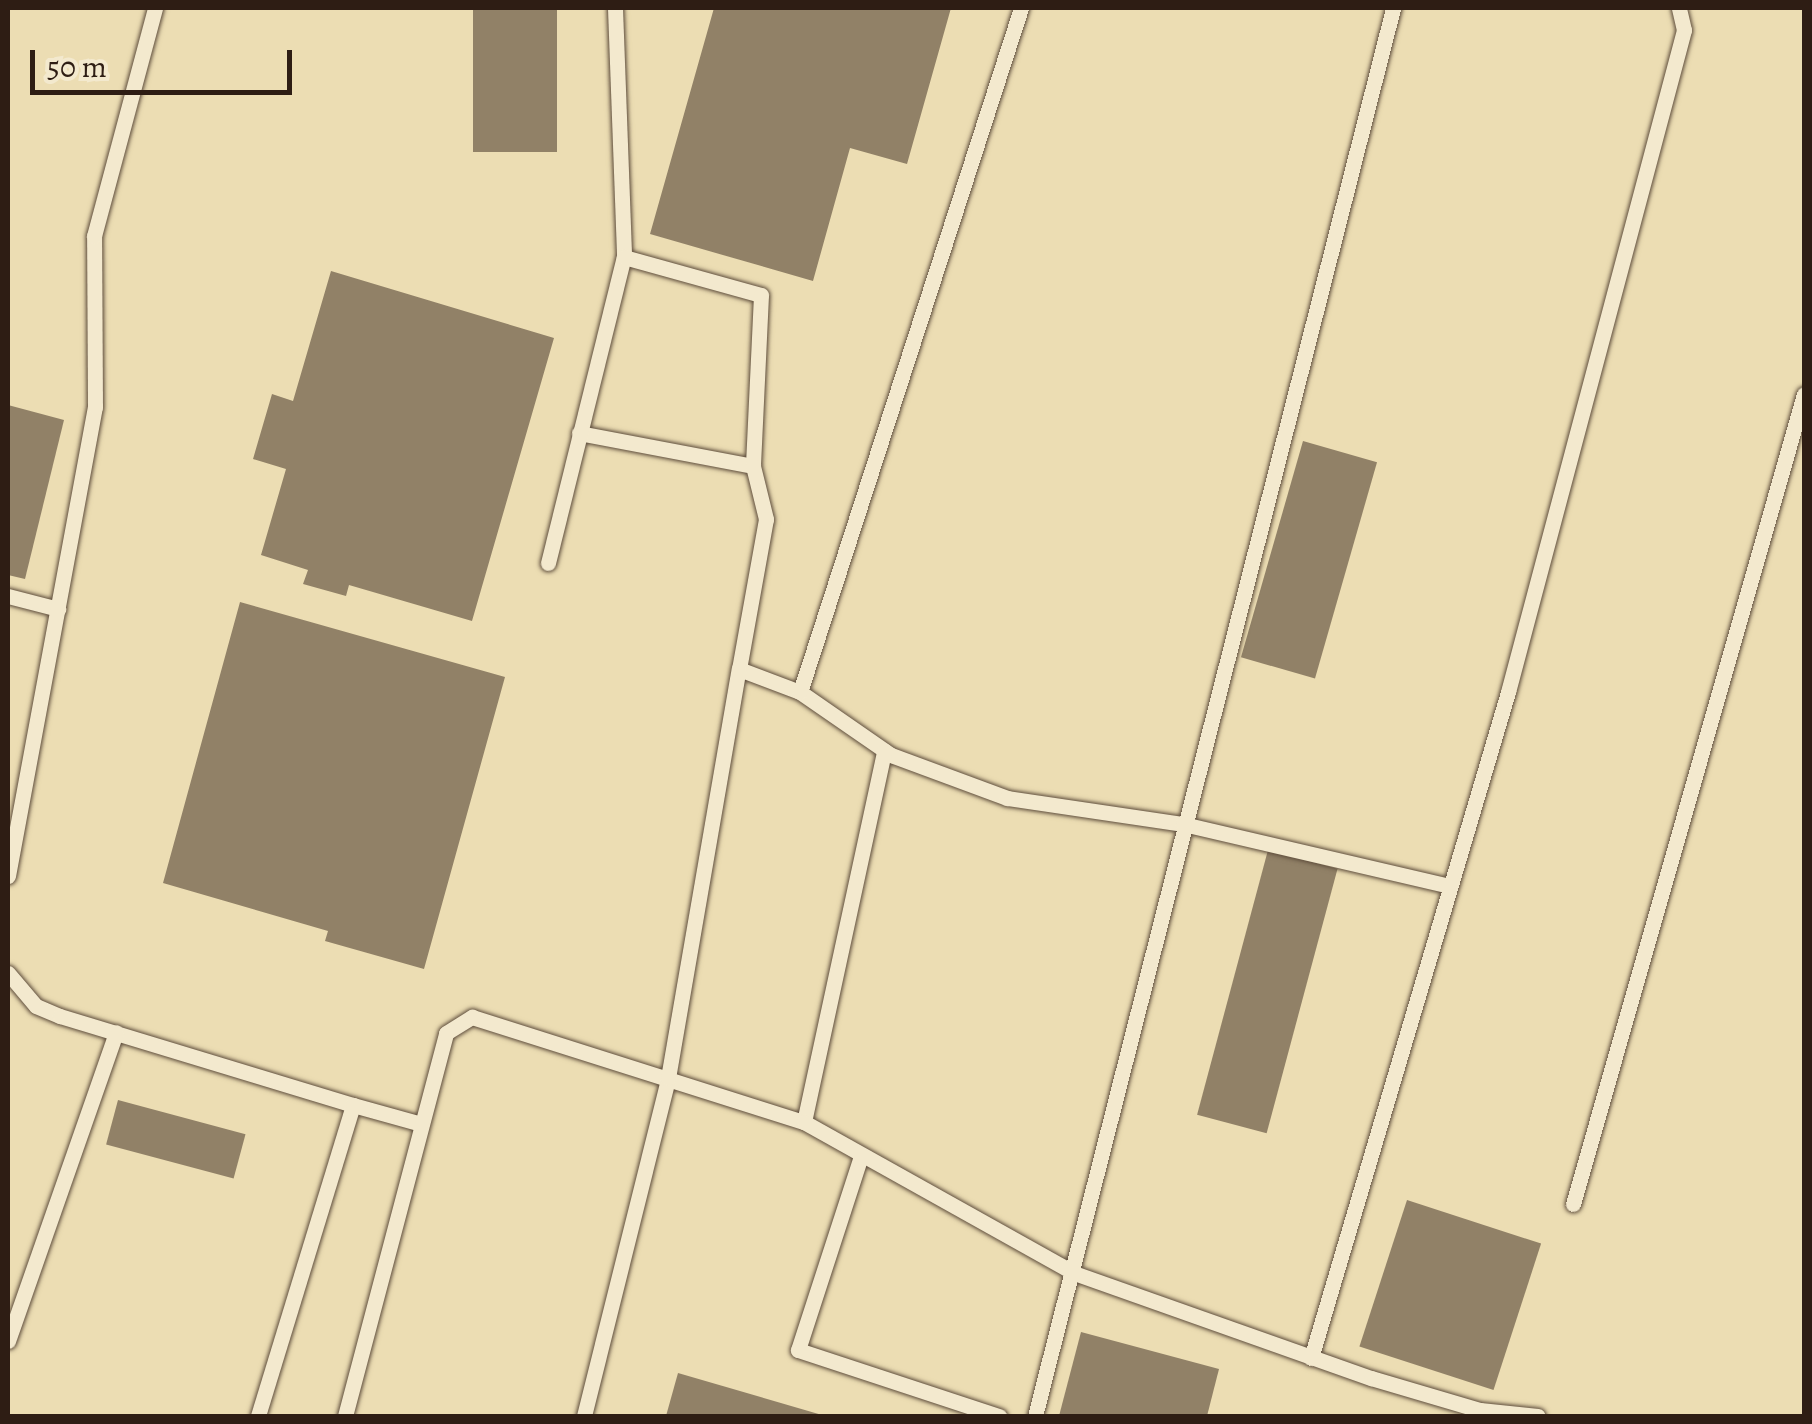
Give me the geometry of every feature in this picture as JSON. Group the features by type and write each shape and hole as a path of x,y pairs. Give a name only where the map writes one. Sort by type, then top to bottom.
{"lane":[{"path":"8,876 95,406 94,236 155,8"},
{"path":"548,563 624,258 615,8"},
{"path":"800,692 1021,8"},
{"path":"1035,1416 1074,1273 1182,824 1393,8"},
{"path":"1312,1358 1508,692 1684,30 1679,8"},
{"path":"584,1416 668,1078 766,519 752,466 762,295 624,258"},
{"path":"1574,1204 1804,394"},
{"path":"578,432 752,466"},
{"path":"8,596 58,610"},
{"path":"740,670 800,692 884,751 1007,798 1182,824 1450,886"},
{"path":"804,1122 884,751"},
{"path":"8,974 36,1006 421,1124"},
{"path":"345,1416 446,1032 472,1017 804,1122 1074,1273 1312,1358 1480,1410 1538,1416"},
{"path":"8,1341 116,1032"},
{"path":"258,1416 354,1105"},
{"path":"860,1156 798,1350 1000,1416"}],"building":[{"path":"473,8 557,8 557,152 473,152"},
{"path":"714,8 951,8 907,164 850,148 813,281 650,234"},
{"path":"331,271 554,338 472,621 349,585 346,596 303,584 308,570 261,555 286,469 253,459 272,394 293,401"},
{"path":"8,405 64,420 25,579 8,575"},
{"path":"1303,441 1377,462 1315,679 1241,657"},
{"path":"240,602 505,677 424,969 325,941 328,931 163,883"},
{"path":"1268,850 1338,869 1267,1133 1197,1115"},
{"path":"118,1100 246,1134 234,1179 106,1144"},
{"path":"1407,1200 1541,1244 1494,1390 1359,1346"},
{"path":"1081,1332 1219,1369 1207,1416 1059,1416"},
{"path":"678,1373 822,1415 822,1416 666,1416"}]}
